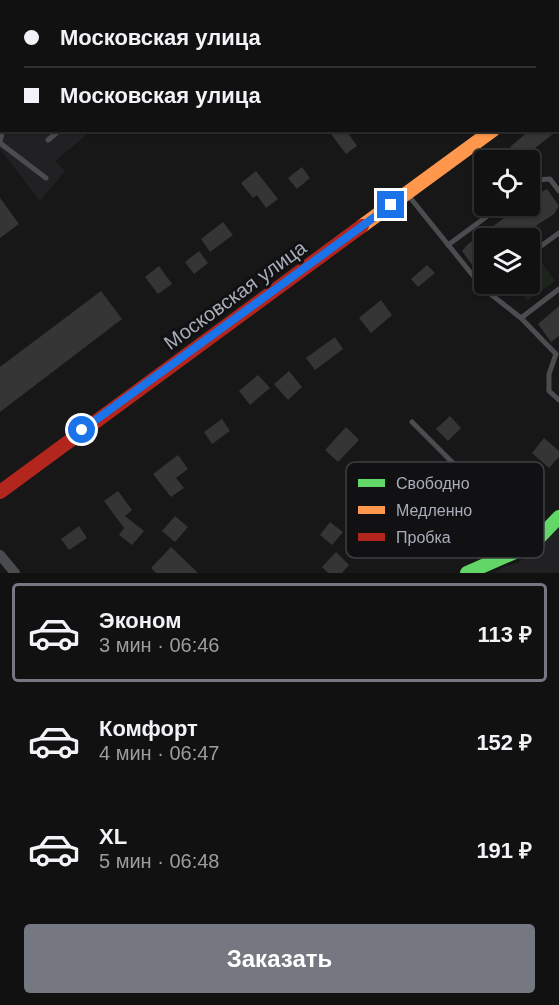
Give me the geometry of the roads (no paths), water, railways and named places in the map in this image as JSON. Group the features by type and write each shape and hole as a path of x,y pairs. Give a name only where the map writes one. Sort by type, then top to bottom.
{"main road":[{"name":"Московская улица","path":"0,492 490,132"},
{"path":"544,532 559,516"},
{"path":"467,573 501,558"}],"street":[{"path":"0,555 15,573"}],"lane":[{"path":"48,140 58,132"},
{"path":"0,142 46,178"},
{"path":"540,180 550,179 559,191"},
{"path":"407,194 474,277"},
{"path":"448,245 487,216"},
{"path":"540,247 559,233"},
{"path":"521,318 559,289"},
{"path":"491,294 521,318 557,353 549,374 549,391 559,400"},
{"path":"412,422 452,462"}]}
